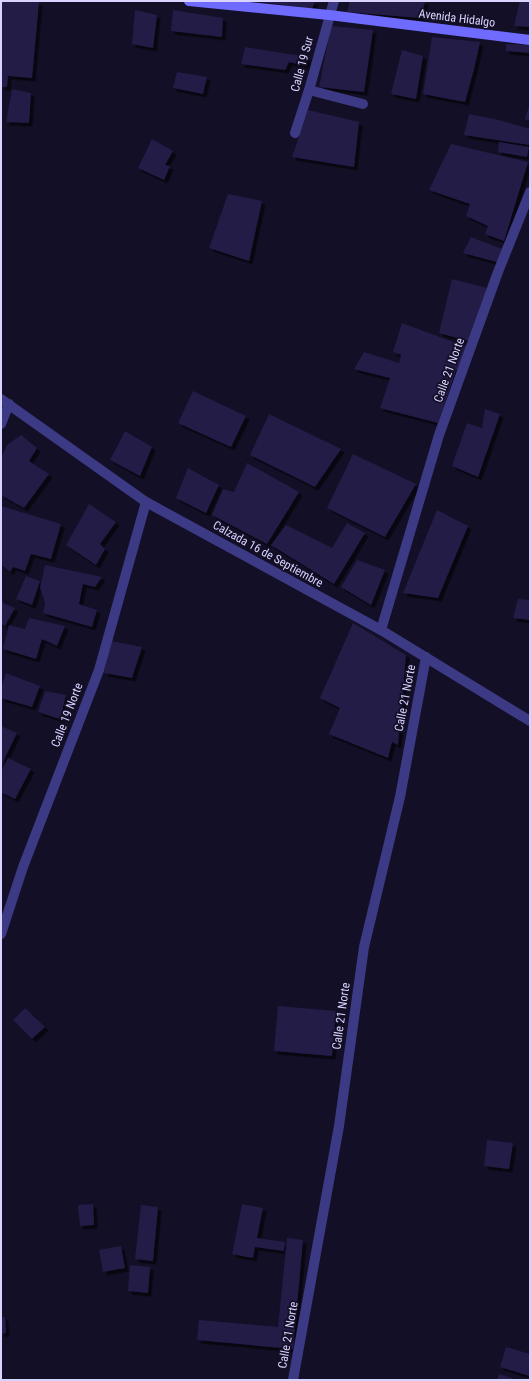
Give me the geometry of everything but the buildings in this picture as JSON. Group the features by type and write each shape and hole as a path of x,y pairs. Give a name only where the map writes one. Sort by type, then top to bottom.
{"street":[{"name":"Avenida Hidalgo","path":"189,1 329,15 530,40"},
{"name":"Calle 19 Sur","path":"295,134 334,1"},
{"path":"309,90 363,104"},
{"name":"Calle 21 Norte","path":"381,630 440,435 498,272 530,192"},
{"path":"1,424 5,401"},
{"name":"Calzada 16 de Septiembre","path":"5,401 146,502 381,630 530,721"},
{"name":"Calle 19 Norte","path":"1,934 23,867 99,670 146,502"},
{"name":"Calle 21 Norte","path":"293,1380 339,1126 364,947 400,797 426,657"}]}
